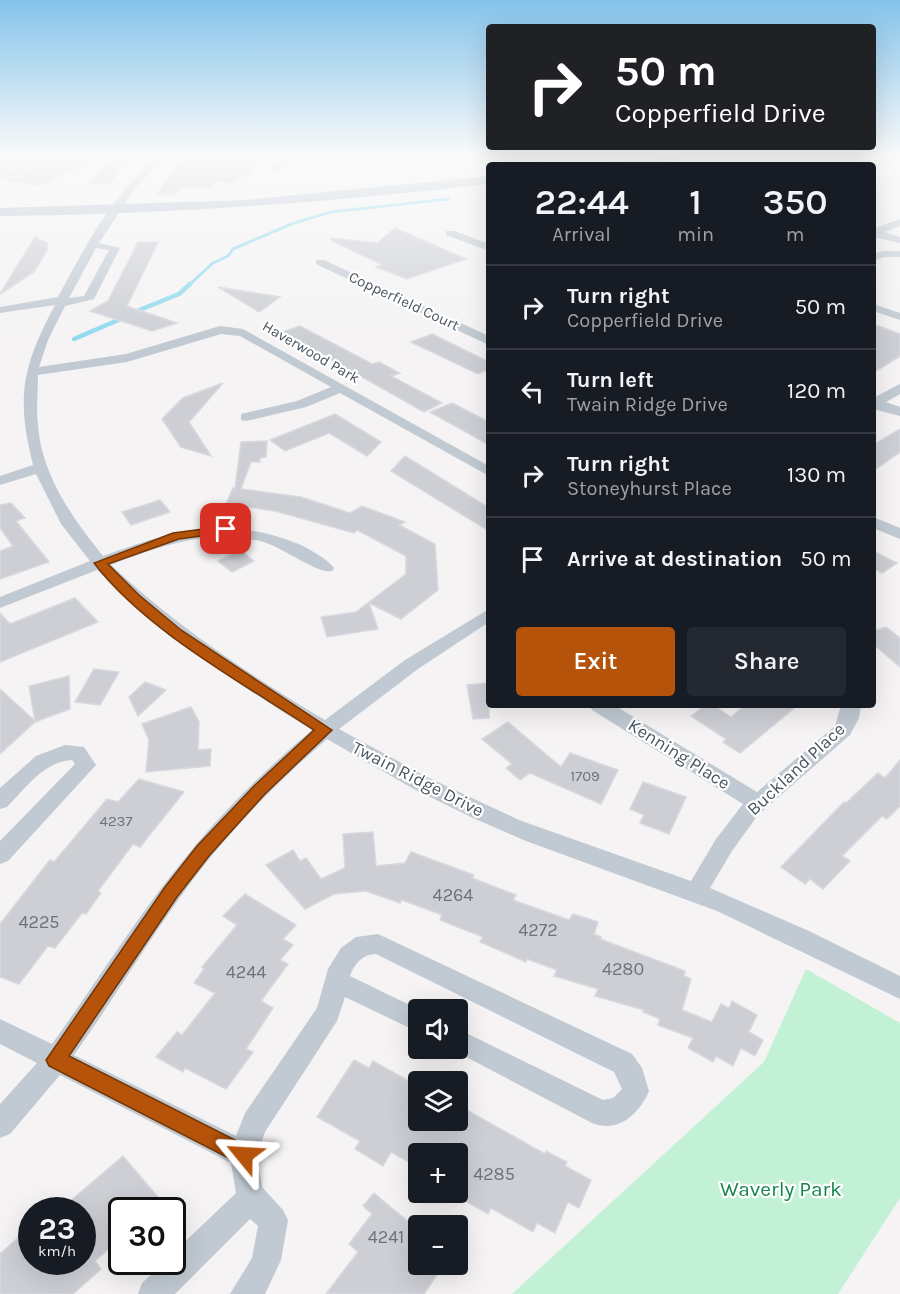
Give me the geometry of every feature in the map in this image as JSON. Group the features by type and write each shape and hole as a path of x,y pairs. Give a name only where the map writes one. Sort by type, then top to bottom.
{"street":[{"name":"Twain Ridge Drive","path":"112,217 42,341 32,372 30,415 40,468 65,516 100,563 134,598 176,633 324,730 412,779 507,824 563,847 696,892 847,959 900,988"},
{"path":"876,232 900,222"},
{"path":"450,232 486,247"},
{"path":"876,234 900,240"},
{"path":"876,257 883,254 900,254"},
{"name":"Copperfield Court","path":"320,262 486,340"},
{"path":"0,310 62,302"},
{"path":"876,308 900,317"},
{"name":"Haverwood Park","path":"32,372 127,358 205,333 229,330 243,333 486,470"},
{"path":"246,417 301,404 341,388"},
{"path":"876,402 900,388"},
{"path":"876,404 900,412"},
{"path":"0,482 40,468"},
{"path":"876,523 900,534"},
{"path":"0,603 177,535 226,529 253,532 284,542 303,551 326,568"},
{"path":"0,1124 56,1060 171,892 203,851 260,790 324,730 429,652 486,616"},
{"name":"Kenning Place","path":"603,708 758,804"},
{"name":"Buckland Place","path":"696,892 724,845 751,809 843,730 849,718 850,708"},
{"path":"0,801 45,758 68,751 77,752 83,758 86,765 0,855"},
{"path":"245,1294 262,1269 273,1244 273,1220 251,1198 244,1155 255,1123 328,1013 340,969 349,955 364,944 378,944 623,1063 633,1077 636,1091 629,1104 616,1113 602,1114 468,1046"},
{"path":"338,982 408,1016"},
{"path":"0,1031 244,1155"},
{"path":"153,1294 251,1198"}],"green space":[{"name":"Waverly Park","path":"806,969 900,1023 900,1198 838,1294 512,1294 764,1062"}],"building":[{"path":"395,228 466,259 407,279 376,267 383,265 330,240 331,238 377,243"},
{"path":"35,237 47,243 47,250 34,272 0,294"},
{"path":"138,242 158,242 127,306 177,323 152,331 90,311 108,301"},
{"path":"218,287 280,297 259,312"},
{"path":"876,325 900,334 900,356 876,371"},
{"path":"300,326 372,364 379,362 400,373 391,376 442,403 424,412 282,332"},
{"path":"432,334 486,361 486,370 478,374 411,342"},
{"path":"223,383 189,422 211,456 181,447 162,419 183,398"},
{"path":"452,403 486,420 486,443 430,412"},
{"path":"335,414 381,442 367,456 329,433 285,451 270,440"},
{"path":"900,429 900,452 876,469 876,443"},
{"path":"267,441 266,457 260,458 260,462 251,462 241,489 301,497 350,513 362,506 405,522 399,525 435,544 438,590 401,619 369,603 378,629 327,637 321,617 356,612 406,574 406,556 357,530 354,533 275,511 226,504 235,488 241,442"},
{"path":"405,456 486,506 486,529 391,471"},
{"path":"160,500 170,512 131,525 122,512"},
{"path":"11,503 25,518 16,521 49,562 0,579 0,551 13,546 0,528 0,505"},
{"path":"240,550 254,561 232,572 218,561"},
{"path":"876,552 897,563 882,573 876,570"},
{"path":"75,598 98,622 0,662 0,613 10,624"},
{"path":"886,627 900,638 900,667 876,647 876,630"},
{"path":"94,669 119,672 100,705 75,702"},
{"path":"69,676 70,709 35,722 0,754 0,689 35,721 29,686"},
{"path":"145,682 166,690 138,716 129,697"},
{"path":"486,683 486,708 489,708 489,718 473,719 467,685"},
{"path":"191,707 199,722 198,750 211,749 210,766 146,772 149,740 142,724"},
{"path":"702,708 718,708 731,717 742,708 794,708 740,753 723,742 726,739 691,716"},
{"path":"508,722 561,767 570,753 618,770 601,804 530,773 520,780 506,768 512,764 482,739"},
{"path":"900,760 900,806 887,819 882,816 842,856 850,861 823,889 810,879 805,884 781,867 844,802 846,803 878,773 885,778"},
{"path":"139,779 184,792 140,847 133,844 98,891 101,893 86,914 82,913 55,948 48,946 19,984 0,977 0,924 50,860 54,862 107,799 118,802"},
{"path":"643,782 686,797 669,834 640,823 644,815 630,809"},
{"path":"373,832 376,866 405,863 411,852 474,875 472,878 516,895 513,900 569,920 573,914 598,922 594,934 601,937 600,939 685,971 684,976 691,979 682,1010 712,1022 721,1004 729,1008 732,1001 757,1015 749,1032 763,1040 755,1056 741,1048 733,1066 716,1056 713,1062 688,1048 693,1038 658,1025 660,1019 643,1012 644,1010 595,996 598,989 554,976 557,970 527,959 526,962 480,942 483,937 440,920 442,915 402,900 400,903 366,891 334,894 305,909 266,865 293,850 300,861 306,858 321,879 345,868 343,834"},
{"path":"245,894 296,925 283,939 293,945 280,960 288,964 261,1001 273,1008 246,1049 253,1052 226,1089 185,1068 183,1072 156,1057 177,1032 182,1035 215,993 194,983 204,969 202,967 237,925 223,916"},
{"path":"354,1060 369,1068 373,1061 408,1080 408,1131 468,1131 468,1111 545,1154 546,1151 567,1162 565,1166 591,1180 579,1208 568,1202 555,1233 537,1223 533,1232 491,1208 488,1214 468,1203 468,1143 408,1143 408,1161 391,1152 383,1166 355,1149 360,1141 317,1117"},
{"path":"123,1156 158,1197 108,1197 108,1249 96,1260 96,1197 75,1197"},
{"path":"374,1193 408,1222 408,1275 437,1275 424,1294 326,1294 358,1252 349,1244 372,1214 363,1206"},
{"path":"18,1238 18,1275 94,1275 73,1294 0,1294 0,1254"},
{"path":"96,1262 101,1269 96,1273"}],"waterway":[{"path":"189,285 213,263 228,256 233,249 313,217"},
{"path":"132,313 179,294 190,284"},
{"path":"74,339 123,318"}],"route":[{"path":"226,529 177,535 100,563 134,598 176,633 223,666 324,730 233,817 203,851 171,892 56,1060 244,1155"}]}
